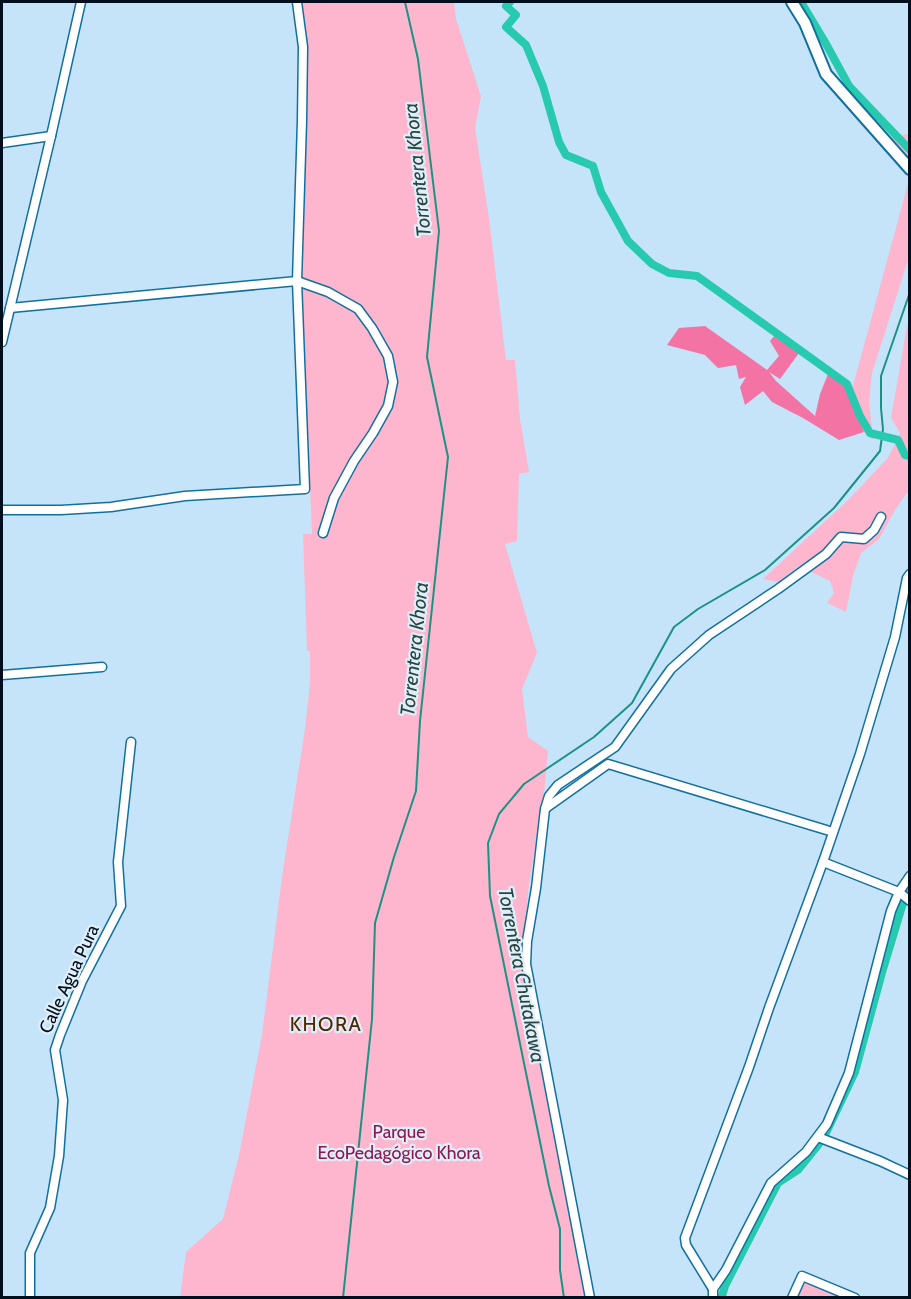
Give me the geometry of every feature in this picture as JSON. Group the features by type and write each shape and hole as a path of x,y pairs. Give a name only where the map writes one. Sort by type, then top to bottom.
{"street":[{"path":"2,342 81,2"},
{"path":"2,510 91,508 184,496 305,489 297,281 303,47 297,2"},
{"path":"792,2 805,23 825,74 909,169"},
{"path":"2,143 51,136"},
{"path":"10,308 297,281 328,292 358,309 388,356 393,382 388,406 334,498 323,533"},
{"path":"590,1298 526,964 544,809 549,796 558,785 615,747 670,669 709,635 826,554 842,537 864,538 874,530 881,517"},
{"path":"713,1293 686,1245 685,1238 749,1067 860,754 895,637 909,574"},
{"path":"2,675 102,667"},
{"name":"Calle Agua Pura","path":"30,1298 30,1253 50,1208 59,1156 63,1100 55,1050 82,981 121,906 118,862 131,742"},
{"path":"544,809 608,764 833,832"},
{"path":"823,862 899,892 909,901"},
{"path":"713,1293 771,1183 806,1152 827,1124 849,1073 891,911 909,876"},
{"path":"818,1137 909,1175"},
{"path":"792,1298 802,1276 855,1298"}],"green space":[{"name":"Parque EcoPedagógico Khora","path":"301,2 454,2 456,19 481,96 475,128 489,218 506,360 515,360 520,419 529,472 519,474 517,541 505,544 537,653 522,689 528,737 548,751 544,794 529,883 522,958 530,1013 554,1128 584,1297 180,1298 186,1252 223,1219 239,1155 262,1035 310,683 303,534 312,534 302,286 305,46"},
{"path":"910,134 909,158 891,137"},
{"path":"909,180 909,257 872,373 869,401 873,440 864,432 849,394"},
{"path":"909,321 909,490 879,539 861,553 853,576 846,612 827,603 834,593 830,581 799,566 778,582 763,579 847,501 888,458 900,433 891,418"},
{"path":"811,1283 844,1298 797,1298 802,1286"}],"shaded area":[{"path":"705,326 767,370 779,356 770,341 774,336 799,353 780,379 769,372 776,381 815,416 828,374 846,387 864,432 839,440 772,402 763,391 745,405 740,387 746,377 739,379 736,365 718,368 705,355 667,345 679,328"}],"waterway":[{"name":"Torrentera Khora","path":"343,1298 372,1019 375,923 416,791 420,721 448,457 427,357 439,231 418,59 405,2"},
{"path":"510,2 506,6 516,15 506,27 526,45 543,86 559,142 566,155 593,166 601,192 628,241 652,264 669,273 697,276 847,384 860,416 870,433 898,440 905,455 910,456"},
{"path":"801,2 849,86 910,150"},
{"name":"Torrentera Chutakawa","path":"564,1298 560,1270 560,1229 549,1186 490,896 488,843 499,814 524,784 594,737 632,703 674,627 698,609 765,570 834,508 880,451 883,429 881,376 910,292"},
{"path":"826,1133 855,1072 903,903"},
{"path":"722,1296 778,1183 798,1170 819,1144"}],"district":[{"name":"KHORA","path":"326,1024"}]}
